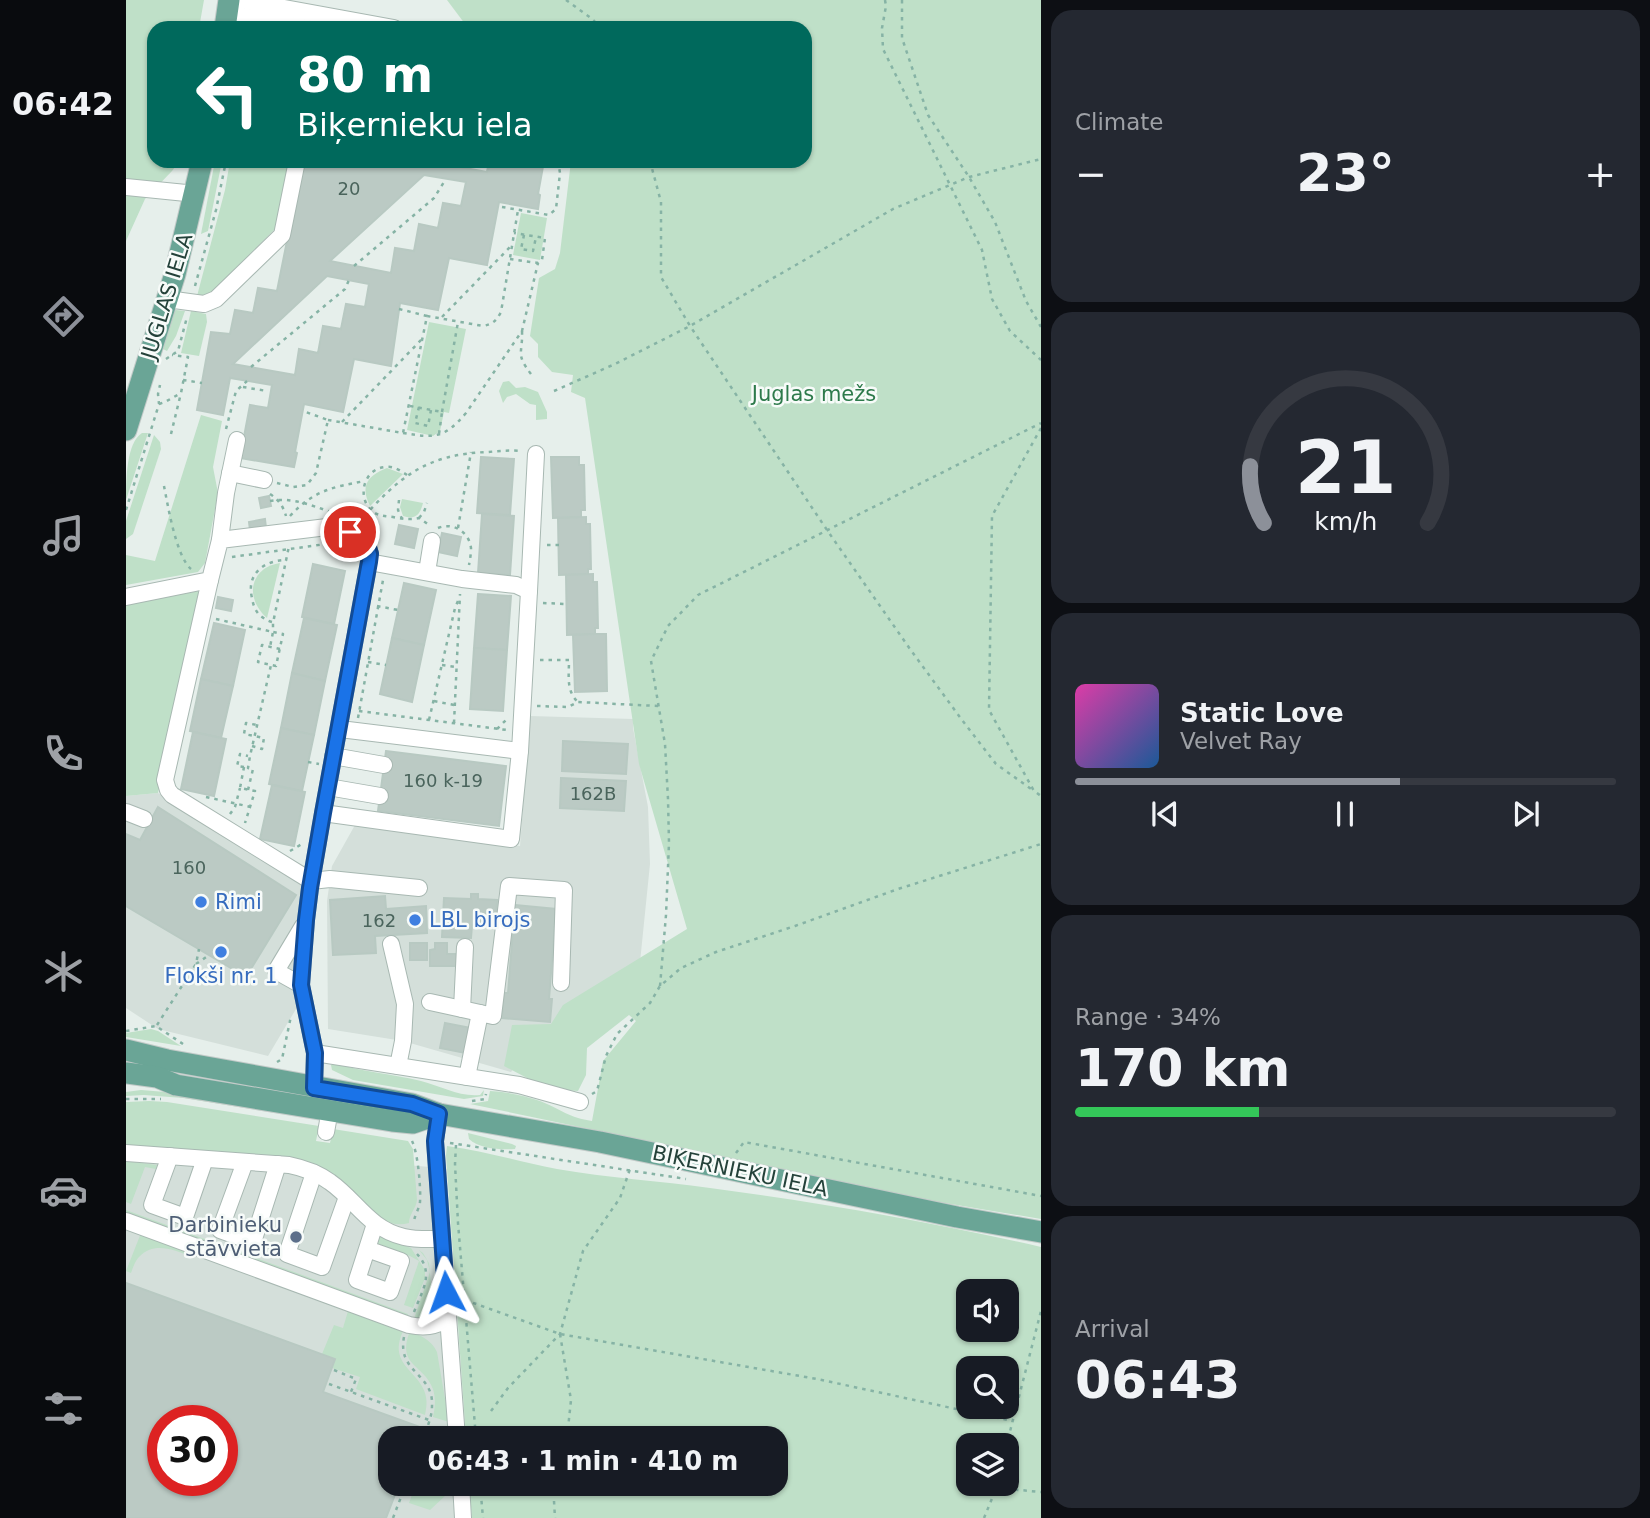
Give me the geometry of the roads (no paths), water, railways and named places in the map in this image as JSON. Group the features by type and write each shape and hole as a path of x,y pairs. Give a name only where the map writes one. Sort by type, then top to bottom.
{"main road":[{"name":"JUGLAS IELA","path":"126,430 175,275 201,168"},
{"name":"BIĶERNIEKU IELA","path":"126,1050 318,1101"},
{"name":"BIĶERNIEKU IELA","path":"126,1060 167,1060"},
{"name":"BIĶERNIEKU IELA","path":"126,1073 157,1077 176,1084 318,1101 412,1104 439,1114 637,1149 957,1217 1041,1232"},
{"path":"126,1087 176,1084"}],"street":[{"path":"230,10 278,21"},
{"path":"230,10 330,21"},
{"path":"167,299 204,304 216,299 282,235 296,168"},
{"path":"126,187 196,194"},
{"path":"237,440 220,540 165,780 168,790 311,881 330,879 419,888"},
{"path":"321,821 511,839 526,660 536,454"},
{"path":"230,474 264,480"},
{"path":"220,540 287,531 338,528 366,541 375,560 347,730 333,756 306,920 299,1014 315,1053 318,1101 326,1132"},
{"path":"427,572 432,541"},
{"path":"375,560 465,579 516,585 529,597"},
{"path":"126,597 210,580"},
{"path":"347,730 520,751"},
{"path":"333,756 384,765"},
{"path":"328,787 380,796"},
{"path":"126,811 144,819"},
{"path":"430,1002 493,1016 509,886 564,890 561,983"},
{"path":"301,985 276,971 306,920"},
{"path":"391,944 405,1004 403,1041 398,1066"},
{"path":"462,1010 465,947"},
{"path":"467,1077 480,1013"},
{"path":"315,1053 519,1085 580,1102"},
{"path":"439,1114 435,1141 456,1426"},
{"path":"126,1153 300,1168 327,1180 375,1224 403,1237 429,1240 442,1238"},
{"path":"170,1156 152,1205 185,1217 205,1159"},
{"path":"245,1162 220,1230 253,1242 278,1164"},
{"path":"314,1173 287,1254 322,1267 346,1197"},
{"path":"126,1221 409,1325 435,1326 448,1319"},
{"path":"367,1249 375,1224"},
{"path":"462,1496 463,1518"}],"place":[{"name":"Rimi","path":"201,902"},
{"name":"LBL birojs","path":"415,920"},
{"name":"Flokši nr. 1","path":"221,952"},
{"name":"Darbinieku stāvvieta","path":"296,1237"}],"park label":[{"name":"Juglas mežs","path":"814,394"}]}
